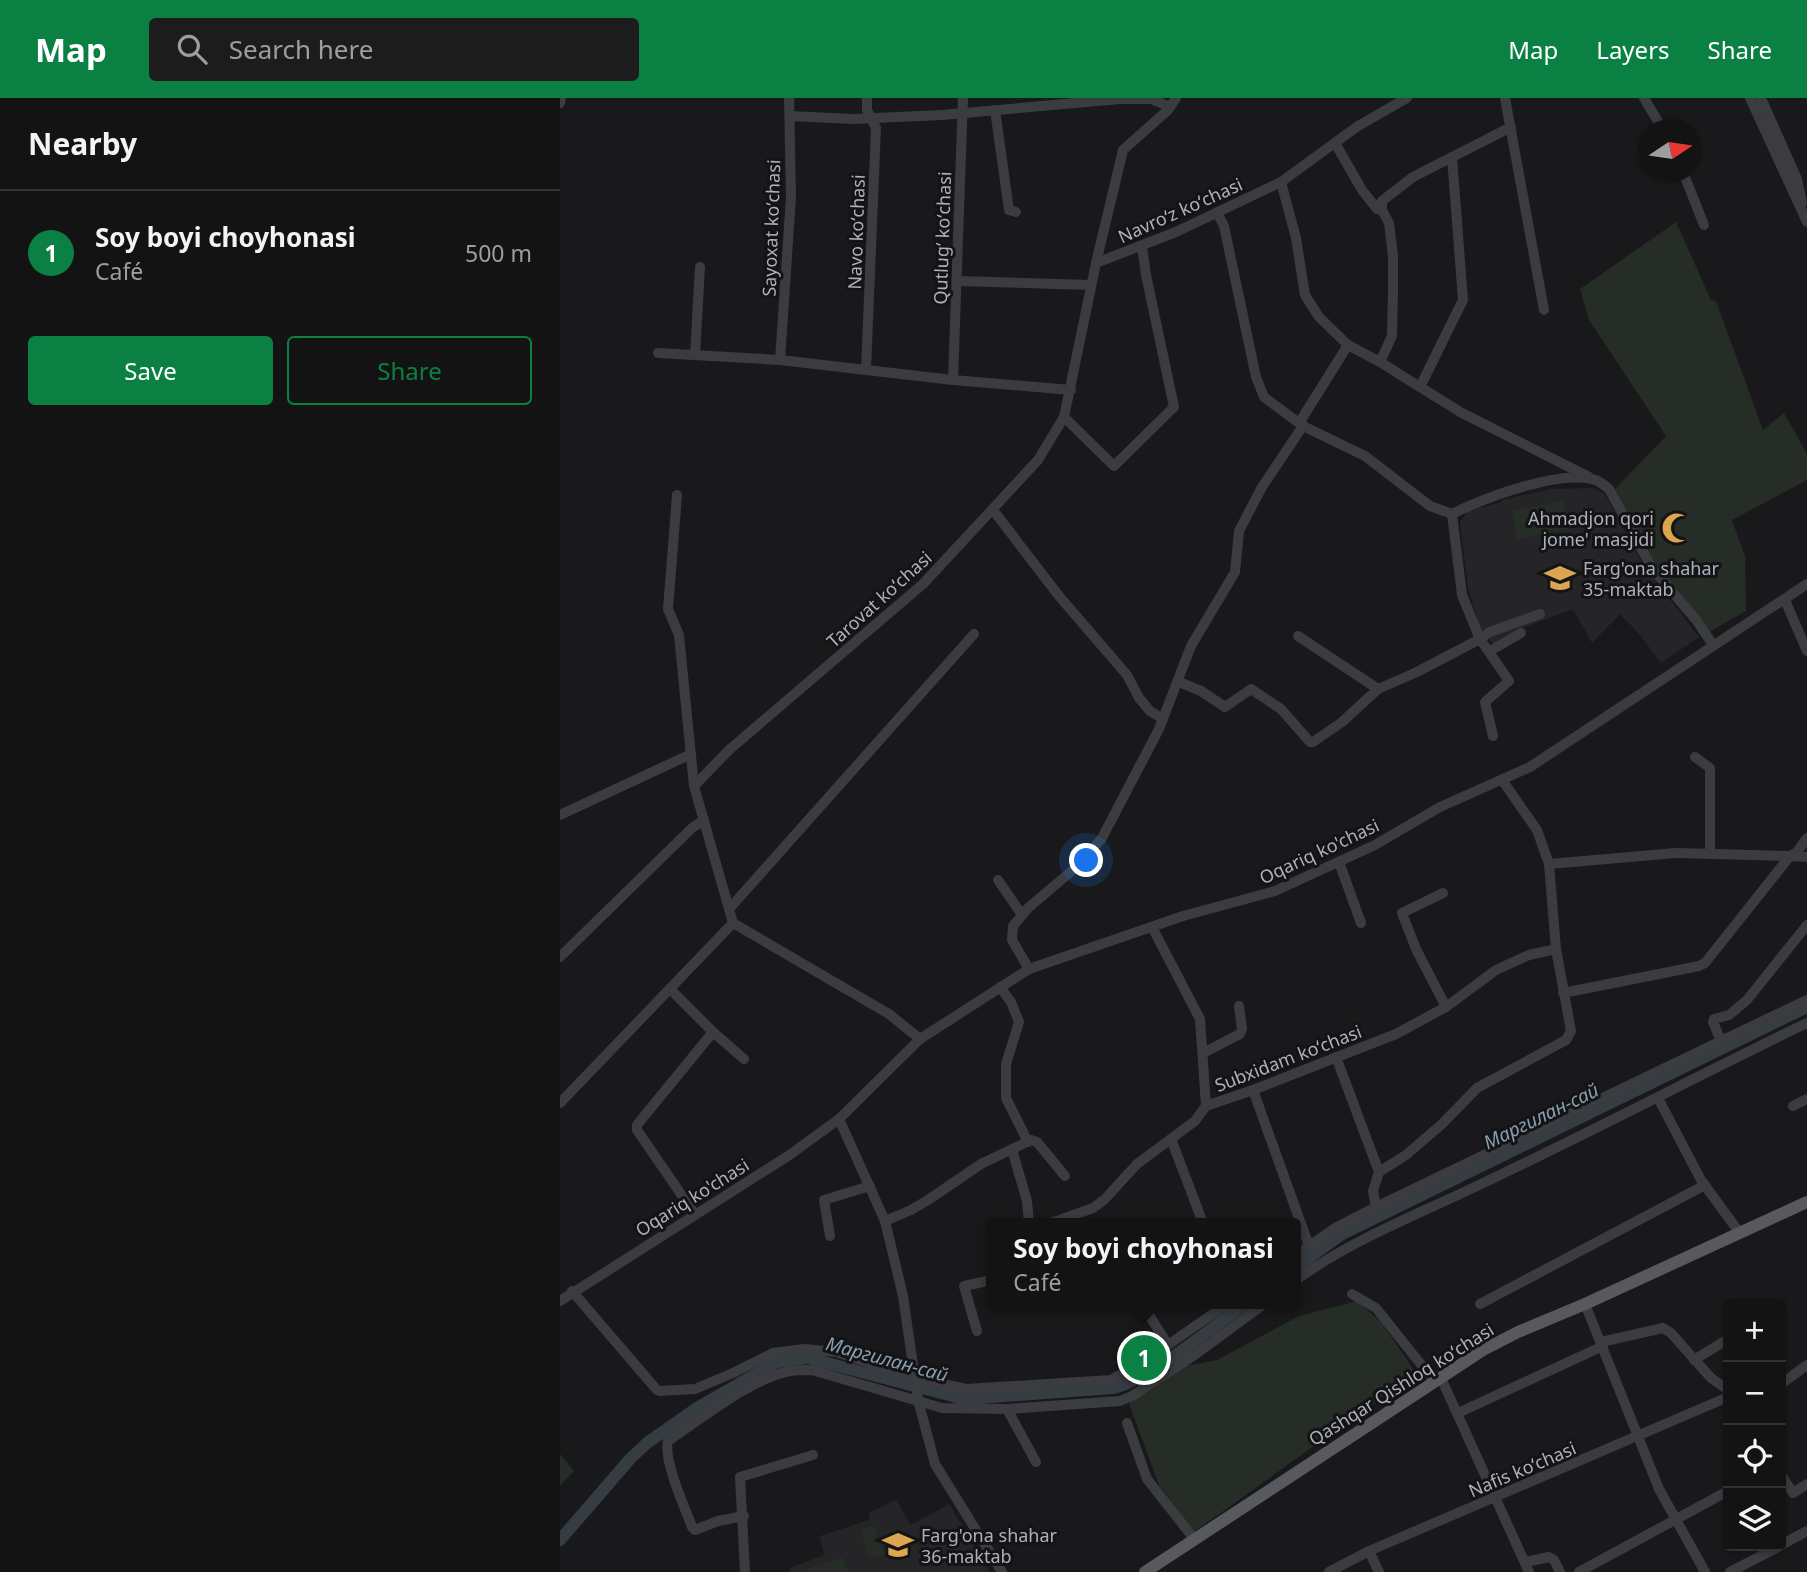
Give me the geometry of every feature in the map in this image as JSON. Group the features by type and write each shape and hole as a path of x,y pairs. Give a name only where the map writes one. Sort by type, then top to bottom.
{"main road":[{"name":"Qashqar Qishloq koʻchasi","path":"1145,1572 1483,1350 1807,1202"}],"street":[{"name":"Sayoxat koʻchasi","path":"780,360 791,197 789,98"},
{"name":"Navo koʻchasi","path":"866,369 876,128 867,110 867,98"},
{"name":"Qutlugʻ koʻchasi","path":"953,380 963,98"},
{"path":"1384,98 1384,111"},
{"name":"Navroʻz koʻchasi","path":"1096,263 1142,246 1281,182 1335,143 1407,98"},
{"path":"1505,98 1544,310"},
{"path":"1644,98 1656,119"},
{"path":"1749,98 1803,211"},
{"path":"1761,98 1797,179 1807,222"},
{"path":"790,117 872,118 1120,99 1151,99 1173,103"},
{"path":"1142,246 1174,407 1114,466 1064,417 1091,285 1123,150 1173,103"},
{"path":"995,110 1009,210 1016,212"},
{"path":"1380,362 1392,336 1394,256 1389,223 1382,210 1382,201 1413,177 1510,127"},
{"path":"1335,143 1362,190 1377,209 1382,210"},
{"path":"1420,387 1424,374 1463,300 1452,157"},
{"path":"1281,182 1296,238 1305,295 1319,317 1348,345 1462,413 1593,480"},
{"path":"1687,182 1704,225"},
{"path":"1217,213 1224,226 1260,392 1303,426 1365,456 1430,506 1452,514 1486,497 1546,481 1598,480 1609,489 1652,568 1697,621 1713,645"},
{"path":"695,355 700,267"},
{"path":"957,281 1091,285"},
{"path":"1303,426 1301,420 1306,411 1348,345"},
{"path":"658,353 780,360 953,380 1071,390"},
{"name":"Tarovat koʻchasi","path":"694,786 729,750 923,584 1038,460 1064,417"},
{"path":"1029,970 1012,940 1011,932 1021,915 1097,845 1163,719 1191,646 1235,572 1239,531 1262,487 1303,426"},
{"path":"677,495 668,609 679,635 694,786 733,923 889,1014 920,1039"},
{"path":"993,510 1059,596 1127,675 1139,698 1150,711 1163,719"},
{"path":"1452,514 1462,595 1480,639 1509,681 1485,702 1493,736"},
{"name":"Oqariq ko'chasi","path":"560,1301 694,1213 791,1154 839,1119 920,1039 1029,970 1152,928 1275,891 1375,845 1440,807 1530,767 1807,584"},
{"path":"1784,600 1807,651"},
{"path":"1179,682 1225,706 1251,689 1280,709 1310,742 1313,742 1342,722 1378,689 1417,672 1490,632 1540,614"},
{"path":"1490,651 1521,633"},
{"path":"729,909 974,634"},
{"path":"1298,636 1378,689"},
{"path":"560,816 691,754"},
{"path":"1695,757 1710,768 1710,853"},
{"path":"1379,1172 1406,1155 1442,1124 1477,1088 1566,1040 1571,1031 1556,949 1549,864 1537,830 1502,780"},
{"path":"560,957 692,828 704,820"},
{"path":"1563,993 1705,963 1807,838"},
{"path":"1549,864 1647,855 1710,853 1807,857"},
{"path":"1339,862 1361,923"},
{"path":"998,880 1021,915"},
{"path":"1443,893 1402,913 1416,949 1446,1007"},
{"path":"560,1103 733,923"},
{"path":"1721,1041 1714,1019 1729,1015 1747,1000 1807,925"},
{"path":"1152,928 1200,1019 1206,1106"},
{"name":"Subxidam koʻchasi","path":"1065,1218 1093,1208 1105,1199 1137,1164 1195,1121 1206,1106 1396,1034 1446,1007 1496,970 1529,954 1556,949"},
{"path":"1000,987 1011,1002 1019,1023 1006,1064 1006,1098 1028,1142"},
{"path":"670,989 744,1059"},
{"path":"1301,1252 1335,1228 1807,1000"},
{"path":"1203,1053 1240,1034 1242,1029 1239,1006"},
{"path":"1301,1277 1373,1233 1478,1186 1807,1023"},
{"path":"694,1213 637,1130 637,1125 713,1032"},
{"path":"1336,1057 1379,1172 1373,1191 1376,1208"},
{"path":"1253,1090 1299,1218"},
{"path":"1658,1098 1705,1185 1740,1232"},
{"path":"1793,1106 1807,1099"},
{"path":"839,1119 885,1221 903,1296 918,1400 935,1464 1002,1572"},
{"path":"1171,1139 1201,1218"},
{"path":"885,1221 911,1210 981,1164 1028,1142 1037,1141 1065,1176"},
{"path":"1012,1150 1027,1201 1029,1218"},
{"path":"1480,1304 1705,1185"},
{"path":"830,1236 824,1200 870,1186"},
{"path":"1301,1224 1309,1246"},
{"path":"977,1331 964,1286 986,1281"},
{"path":"572,1292 660,1391 695,1389 773,1353 818,1349 836,1352 916,1378 966,1389 1111,1380 1220,1309"},
{"path":"1352,1294 1376,1308 1438,1380 1458,1413 1527,1567 1549,1557 1554,1560 1560,1572"},
{"path":"1585,1304 1659,1489 1705,1572"},
{"path":"1145,1309 1168,1345"},
{"path":"744,1516 718,1521 695,1530 673,1474 666,1446 668,1441 766,1378 791,1371 812,1370 942,1408 1007,1409 1120,1401 1196,1354 1257,1309"},
{"path":"1458,1413 1602,1344 1663,1328 1671,1333 1711,1378 1723,1386"},
{"path":"1694,1360 1723,1342"},
{"path":"1786,1380 1807,1365"},
{"name":"Nafis koʻchasi","path":"1329,1572 1369,1551 1723,1399"},
{"path":"1007,1409 1035,1462"},
{"path":"1127,1423 1147,1479 1195,1540"},
{"path":"745,1572 740,1480 742,1476 813,1454"},
{"path":"1786,1482 1793,1493 1807,1484"},
{"path":"1579,1572 1723,1494"},
{"path":"1786,1542 1807,1531"},
{"path":"1369,1551 1379,1572"},
{"path":"1730,1572 1769,1551"}],"shaded area":[{"path":"1676,222 1711,300 1716,301 1763,430 1784,413 1807,454 1807,480 1732,520 1745,556 1746,611 1708,633 1681,594 1677,595 1649,558 1615,489 1666,436 1589,320 1580,289"},
{"name":"Farg'ona shahar 35-maktab","path":"1592,488 1604,493 1644,566 1699,637 1661,663 1620,614 1592,643 1573,609 1523,628 1493,644 1480,627 1468,589 1460,522 1469,510 1551,489"},
{"path":"1563,501 1568,529 1517,539 1512,511"},
{"path":"1357,1301 1381,1322 1416,1373 1194,1532 1159,1485 1128,1401 1180,1367 1217,1360 1299,1316"},
{"path":"560,1454 574,1471 560,1486"},
{"name":"Farg'ona shahar 36-maktab","path":"896,1500 911,1525 949,1504 990,1572 790,1572 790,1568 824,1555 820,1536 869,1520 869,1513"},
{"path":"874,1525 884,1554 870,1559 860,1530"},
{"path":"842,1557 848,1572 803,1571"}],"waterway":[{"name":"Маргилан-сай","path":"1301,1263 1342,1234 1807,1007"},
{"name":"Маргилан-сай","path":"560,1540 647,1443 697,1408 777,1362 808,1358 964,1399 1113,1388 1145,1375 1238,1309"}],"place":[{"name":"Ahmadjon qori jome' masjidi","path":"1677,528"},
{"name":"Farg'ona shahar 35-maktab","path":"1560,578"},
{"name":"Soy boyi choyhonasi","path":"1144,1358"},
{"name":"Farg'ona shahar 36-maktab","path":"898,1545"}]}
